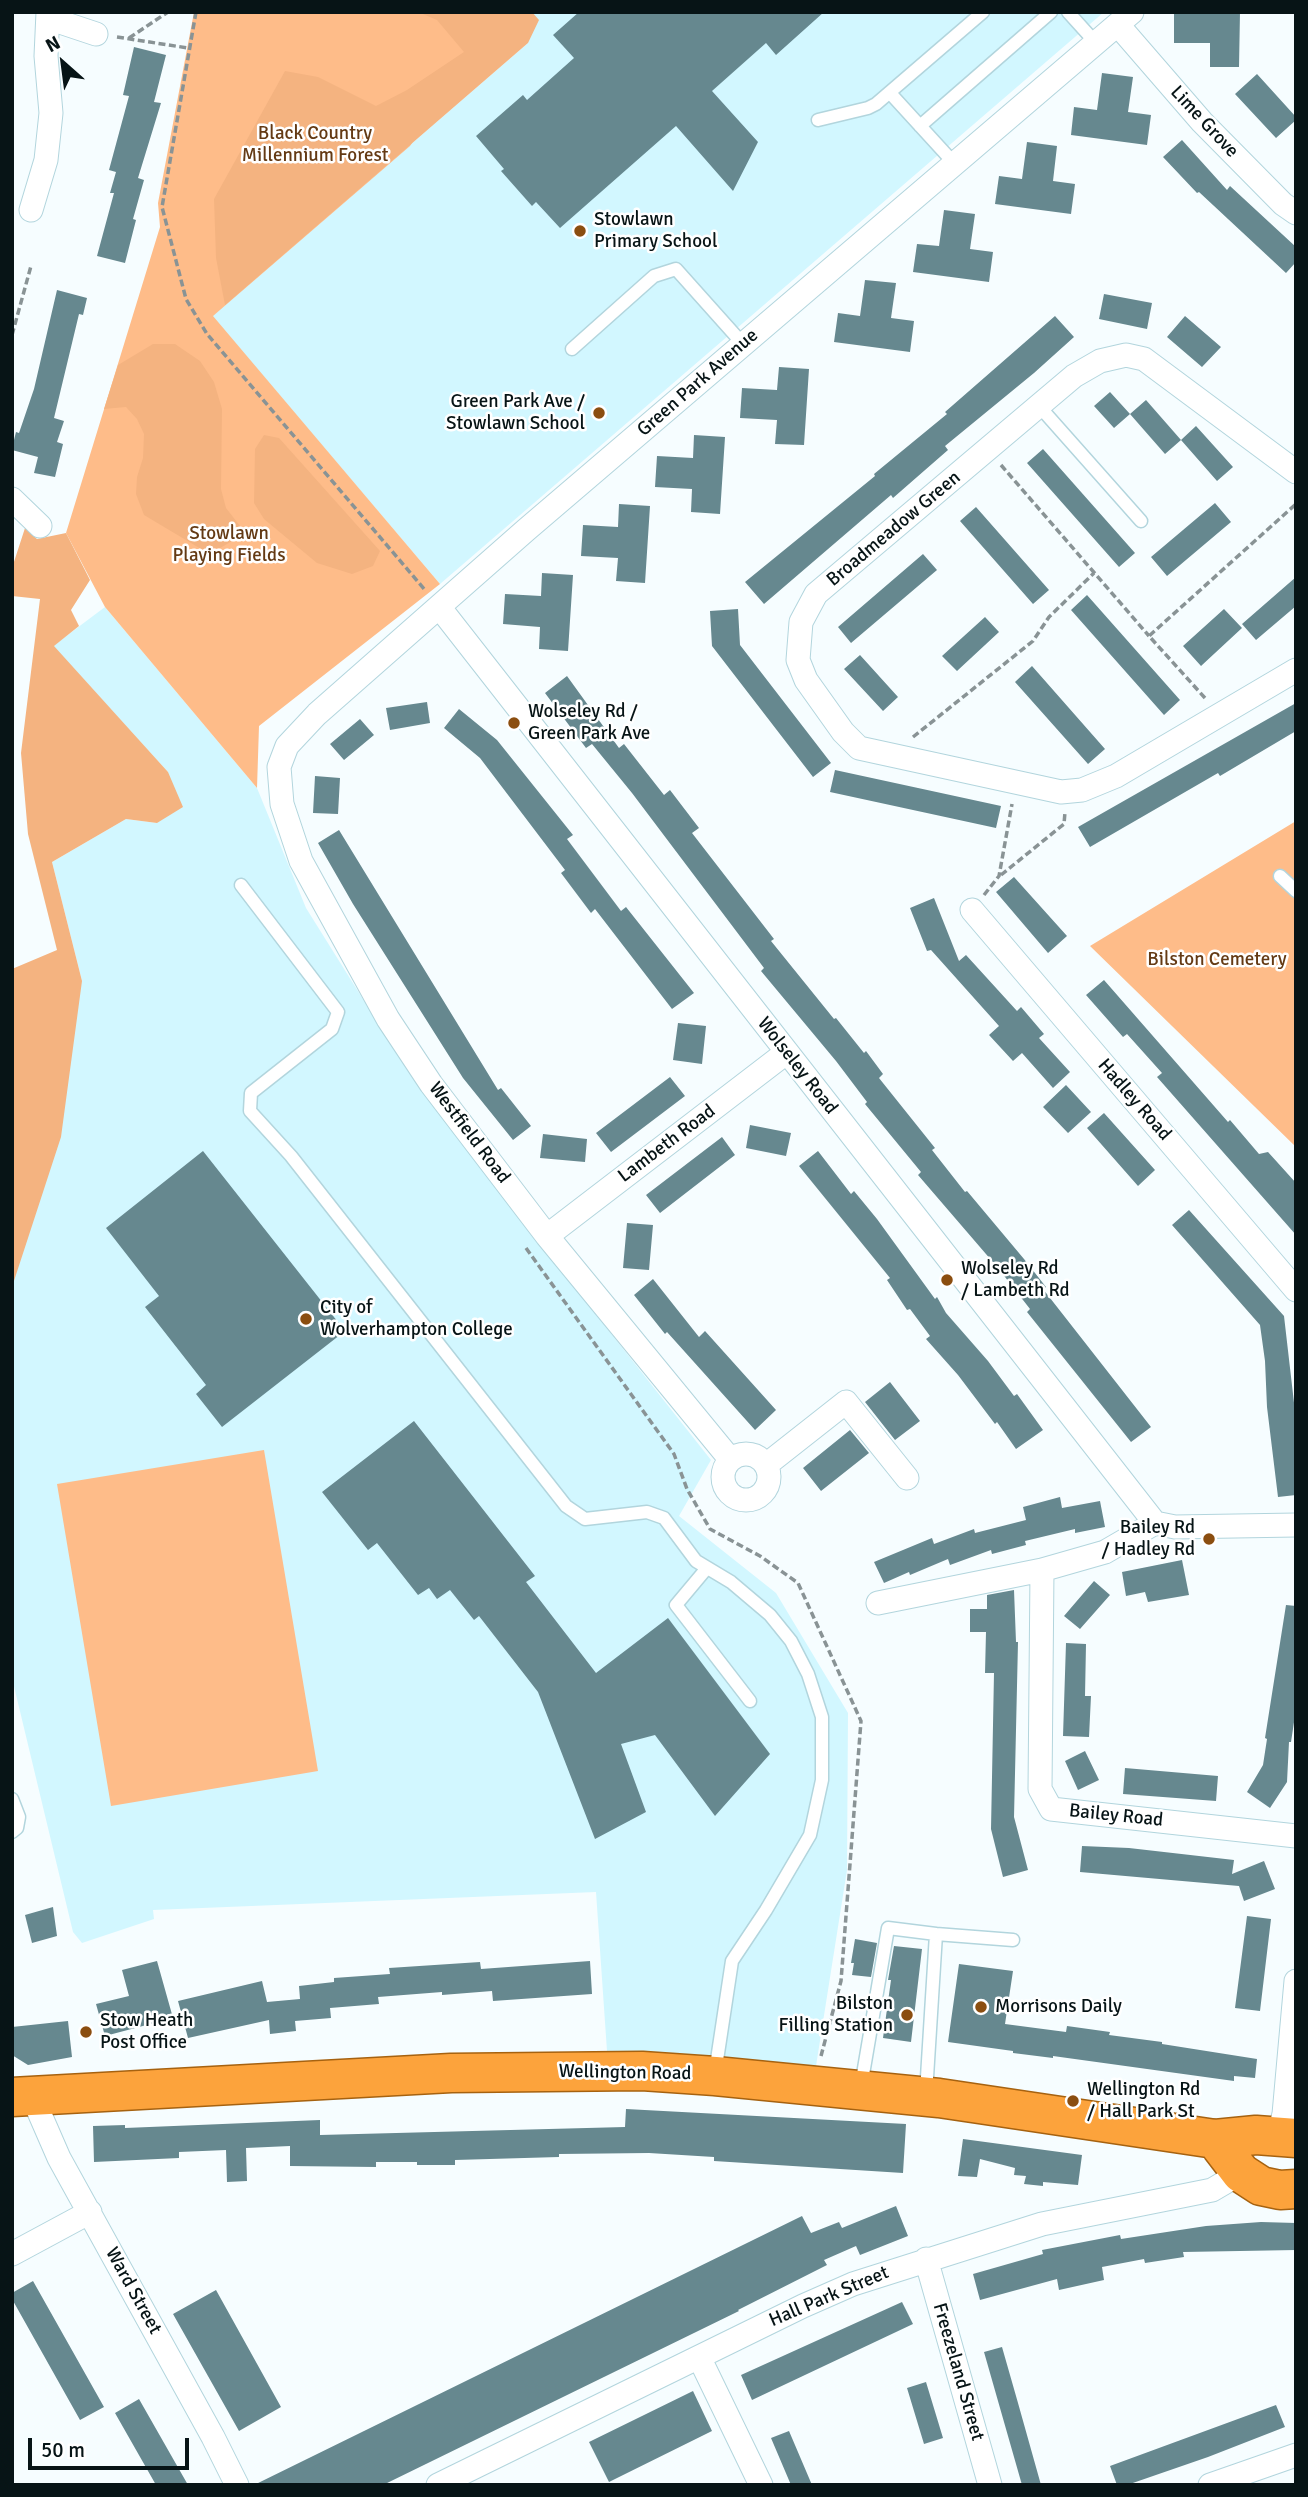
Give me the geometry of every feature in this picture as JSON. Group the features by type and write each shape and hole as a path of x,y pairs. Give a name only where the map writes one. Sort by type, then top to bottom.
{"highway":[{"name":"Wellington Road","path":"22,2097 451,2073 642,2071 860,2089 1215,2139 1276,2137"},
{"path":"1241,2173 1249,2160 1276,2137"},
{"path":"1215,2139 1241,2173 1261,2186 1280,2190 1296,2189"}],"street":[{"path":"32,210 46,160 51,113 46,56 48,15 96,34"},
{"name":"Green Park Avenue","path":"279,767 287,746 317,714 526,530 1125,18"},
{"name":"Lime Grove","path":"1125,18 1202,122 1283,204 1296,213"},
{"name":"Broadmeadow Green","path":"1296,472 1144,359 1126,355 1100,361 1074,376 816,594 802,622 798,660 806,680 843,732 859,748 1061,792 1082,790 1116,776 1296,670"},
{"path":"12,499 40,526"},
{"name":"Wolseley Road","path":"440,608 1155,1523"},
{"name":"Westfield Road","path":"279,767 282,804 301,861 388,1019 431,1084 547,1236 730,1459"},
{"name":"Hadley Road","path":"972,910 1296,1290"},
{"name":"Lambeth Road","path":"547,1236 787,1052"},
{"path":"766,1465 846,1402 907,1478"},
{"path":"737,1455 753,1455 766,1465 769,1472 767,1487 757,1498 742,1500 729,1494 724,1487 723,1472 730,1459 737,1455"},
{"path":"878,1603 1042,1570 1105,1552 1155,1523 1175,1527 1296,1525"},
{"name":"Bailey Road","path":"1042,1570 1040,1789 1051,1809 1296,1836"},
{"path":"1276,2137 1284,2113 1296,1981"},
{"name":"Ward Street","path":"22,2097 90,2213 237,2485"},
{"name":"Hall Park Street","path":"438,2485 853,2284 1042,2224 1212,2190 1241,2173"},
{"path":"12,2254 90,2213"},
{"name":"Freezeland Street","path":"926,2259 990,2485"},
{"path":"699,2357 761,2485"},
{"path":"1210,2485 1296,2455"}],"lane":[{"path":"818,120 868,108 890,93 983,12"},
{"path":"920,126 1051,12"},
{"path":"1068,12 1096,43"},
{"path":"890,93 954,163"},
{"path":"572,349 654,276 676,269 743,344"},
{"path":"1039,406 1141,521"},
{"path":"1280,876 1296,891"},
{"path":"241,885 338,1012 332,1029 251,1093 250,1111 291,1156 566,1506 585,1519 647,1512 664,1518 696,1561 730,1582 771,1615 791,1641 808,1674 822,1717 822,1780 810,1835 732,1961 715,2076"},
{"path":"707,1567 676,1605 750,1701"},
{"path":"12,1799 19,1817 17,1828 12,1832"},
{"path":"860,2089 888,1928 1013,1940"},
{"path":"926,2097 936,1934"}],"path":[{"path":"128,39 168,12"},
{"path":"196,12 162,207 186,299 207,334 440,608"},
{"path":"96,34 188,48"},
{"path":"12,335 31,265"},
{"path":"988,449 1220,715"},
{"path":"1149,636 1296,504"},
{"path":"890,755 1033,641 1049,617 1094,573"},
{"path":"999,876 1016,783"},
{"path":"972,910 999,876 1064,824 1067,792"}],"shaded area":[{"name":"Stowlawn Primary School","path":"501,12 1104,12 440,584 212,316 528,43"},
{"name":"City of Wolverhampton College","path":"105,607 257,788 306,908 406,1068 488,1178 711,1460 679,1516 776,1593 848,1713 847,1870 816,2066 607,2051 596,1892 153,1910 154,1919 82,1943 73,1932 12,1678 12,1069 82,981 52,862 126,819 157,823 168,772 53,646"}],"green space":[{"name":"Stowlawn Playing Fields","path":"194,12 501,12 410,146 213,316 440,584 259,726 257,788 105,607 66,533 160,227 158,203"},
{"name":"Black Country Millennium Forest","path":"418,12 532,12 539,20 528,43 225,305 216,258 214,199 285,71 318,77 376,106 407,90 464,52 437,20"},
{"path":"153,344 175,344 200,361 214,382 222,409 221,489 226,508 240,526 234,540 220,548 201,549 144,515 136,494 137,477 143,458 144,434 137,419 126,407 104,409 118,365"},
{"path":"264,435 279,438 380,551 373,566 352,574 317,563 264,519 254,503 255,449"},
{"path":"25,528 37,539 66,533 90,580 71,610 79,626 54,646 168,772 183,807 157,823 126,819 52,862 82,981 61,1137 12,1287 12,969 57,950 28,834 21,753 40,599 12,596 12,568"},
{"name":"Bilston Cemetery","path":"1296,821 1296,1147 1090,946"},
{"path":"264,1450 318,1771 111,1806 57,1484"}],"building":[{"path":"579,12 824,12 776,55 766,43 712,91 758,142 733,191 676,126 560,228 536,202 532,206 501,171 504,169 476,136 523,95 527,100 574,58 553,35"},
{"path":"1174,12 1240,12 1239,67 1210,67 1210,43 1174,43"},
{"path":"134,47 166,55 154,102 161,103 138,178 144,180 125,263 97,256 114,193 110,193 116,172 109,170 129,96 123,95"},
{"path":"1102,73 1133,77 1128,112 1151,115 1147,145 1071,135 1074,107 1097,110"},
{"path":"1257,74 1296,117 1276,138 1235,94"},
{"path":"1182,140 1227,190 1230,186 1296,247 1296,262 1286,273 1197,193 1163,157"},
{"path":"1027,142 1057,146 1053,181 1075,184 1071,214 995,204 999,176 1022,179"},
{"path":"944,210 975,214 970,249 993,252 989,282 913,272 917,244 939,246"},
{"path":"865,280 896,283 891,318 914,321 910,352 834,342 838,313 860,316"},
{"path":"57,290 87,298 83,315 79,314 54,418 64,421 57,442 63,444 55,477 34,473 38,457 12,448 34,389"},
{"path":"1104,294 1152,303 1147,329 1099,319"},
{"path":"1055,316 1074,337 945,446 948,450 893,498 891,495 764,604 745,582 875,476 874,474 947,414 945,412"},
{"path":"1185,316 1221,347 1202,367 1167,337"},
{"path":"779,367 809,369 804,445 775,444 777,420 740,418 742,388 777,390"},
{"path":"1110,392 1130,414 1114,428 1094,406"},
{"path":"1146,400 1181,440 1165,454 1130,414"},
{"path":"1196,426 1233,467 1217,481 1181,440"},
{"path":"694,435 725,437 720,514 691,512 692,489 655,487 657,456 693,458"},
{"path":"1043,449 1135,553 1119,567 1027,463"},
{"path":"1215,503 1231,522 1167,576 1151,557"},
{"path":"619,504 650,506 645,583 616,581 618,558 581,556 583,525 618,527"},
{"path":"976,507 1049,590 1033,604 960,521"},
{"path":"923,554 937,570 851,643 838,627"},
{"path":"542,573 573,575 568,651 539,649 540,627 503,624 505,594 541,596"},
{"path":"1296,577 1296,606 1256,640 1242,624"},
{"path":"1087,595 1180,700 1164,715 1071,610"},
{"path":"738,609 740,645 831,763 813,777 712,646 710,611"},
{"path":"1224,609 1242,628 1201,666 1183,646"},
{"path":"985,617 999,632 957,671 942,656"},
{"path":"860,655 898,697 883,711 844,669"},
{"path":"1032,666 1105,749 1088,764 1015,682"},
{"path":"567,676 619,748 624,744 664,795 670,790 699,828 692,833 774,939 771,941 834,1019 836,1018 864,1053 866,1051 883,1074 879,1078 935,1148 932,1150 1024,1259 1046,1287 1043,1289 1151,1427 1131,1442 1027,1312 1030,1309 998,1268 918,1175 921,1172 865,1104 867,1102 836,1061 761,971 764,968 632,793 592,744 586,748 545,693"},
{"path":"427,702 430,723 390,730 386,708"},
{"path":"1296,703 1296,731 1090,847 1078,827"},
{"path":"459,709 497,740 573,835 567,839 621,911 626,907 694,993 672,1009 595,909 591,913 561,873 565,870 480,758 444,728"},
{"path":"360,719 374,735 344,760 330,744"},
{"path":"835,770 1001,806 996,828 830,792"},
{"path":"315,776 340,778 338,814 313,813"},
{"path":"339,830 498,1090 501,1088 531,1126 513,1140 463,1078 353,904 318,843"},
{"path":"1014,877 1067,936 1048,953 996,892"},
{"path":"934,898 959,961 966,955 1017,1011 1021,1007 1044,1034 1039,1038 1070,1072 1053,1088 1022,1053 1013,1061 989,1035 999,1026 931,950 927,951 910,908"},
{"path":"1104,980 1228,1122 1230,1120 1259,1154 1268,1152 1296,1183 1296,1235 1157,1077 1162,1073 1127,1034 1123,1037 1086,995"},
{"path":"678,1023 706,1026 702,1064 673,1060"},
{"path":"670,1077 685,1096 611,1152 596,1133"},
{"path":"1066,1085 1091,1112 1068,1133 1043,1107"},
{"path":"1104,1113 1155,1170 1138,1186 1087,1128"},
{"path":"750,1125 791,1133 786,1156 746,1148"},
{"path":"543,1134 587,1139 585,1162 540,1158"},
{"path":"722,1137 735,1155 660,1213 646,1195"},
{"path":"203,1151 345,1331 222,1427 196,1394 206,1385 145,1307 159,1296 106,1228"},
{"path":"818,1151 851,1194 854,1191 877,1219 935,1299 937,1297 946,1313 1014,1396 1017,1394 1043,1430 1016,1449 997,1422 995,1424 958,1375 926,1339 930,1336 910,1309 907,1310 887,1280 890,1278 799,1166"},
{"path":"1189,1210 1284,1316 1296,1420 1296,1495 1278,1497 1260,1325 1172,1225"},
{"path":"627,1223 653,1225 649,1270 623,1268"},
{"path":"653,1279 699,1337 705,1331 776,1410 755,1430 667,1332 665,1334 634,1295"},
{"path":"890,1382 920,1421 895,1440 865,1402"},
{"path":"414,1421 535,1576 526,1582 596,1673 668,1618 770,1754 715,1816 655,1735 621,1744 646,1812 595,1839 538,1692 479,1616 474,1620 450,1590 437,1599 429,1588 418,1595 377,1543 368,1550 322,1492"},
{"path":"850,1430 869,1453 821,1491 803,1468"},
{"path":"1060,1497 1062,1508 1100,1501 1105,1527 1075,1533 1075,1529 1025,1541 1026,1545 992,1554 991,1550 950,1565 948,1559 884,1583 874,1562 932,1538 934,1544 974,1529 975,1533 1026,1520 1023,1507"},
{"path":"1182,1560 1189,1595 1148,1602 1145,1592 1126,1596 1122,1572"},
{"path":"1094,1581 1110,1595 1080,1629 1064,1616"},
{"path":"1014,1590 1018,1642 1014,1817 1028,1870 1003,1877 991,1829 994,1673 985,1673 986,1632 970,1632 970,1609 987,1609 987,1595"},
{"path":"1286,1605 1296,1606 1296,1709 1289,1742 1287,1782 1270,1808 1247,1792 1263,1765"},
{"path":"1066,1643 1086,1644 1085,1696 1091,1696 1089,1737 1063,1736"},
{"path":"1085,1751 1099,1780 1078,1790 1065,1761"},
{"path":"1125,1768 1218,1776 1216,1801 1123,1794"},
{"path":"1082,1846 1129,1848 1234,1860 1232,1874 1264,1861 1275,1889 1244,1901 1239,1886 1080,1872"},
{"path":"53,1907 57,1936 32,1943 25,1915"},
{"path":"1247,1916 1271,1919 1260,2011 1235,2008"},
{"path":"855,1939 877,1943 871,1977 852,1975"},
{"path":"894,1946 922,1949 911,2042 883,2038"},
{"path":"157,1961 173,2018 105,2036 96,2004 129,1996 122,1970"},
{"path":"590,1961 592,1994 493,2001 492,1991 378,1997 379,2004 330,2008 331,2018 295,2021 296,2031 270,2034 269,2020 188,2038 178,2001 262,1981 267,2002 300,1999 299,1986 334,1982 334,1978 390,1974 389,1968 480,1962 481,1969"},
{"path":"959,1964 1013,1971 1005,2024 1066,2032 1067,2026 1257,2059 1255,2078 1234,2076 1234,2081 1013,2053 948,2042"},
{"path":"68,2021 72,2057 28,2065 12,2055 12,2027"},
{"path":"626,2109 906,2124 903,2173 714,2161 714,2157 649,2153 559,2154 559,2157 455,2160 455,2165 376,2162 376,2167 290,2166 290,2146 246,2148 247,2181 227,2182 226,2150 179,2152 179,2158 94,2162 93,2126 125,2125 125,2128 320,2120 320,2135 625,2127"},
{"path":"963,2139 1082,2155 1078,2185 1043,2182 1043,2186 1024,2184 1026,2176 1014,2175 1015,2168 980,2159 977,2177 958,2176"},
{"path":"896,2206 908,2236 860,2255 856,2246 824,2260 827,2265 739,2311 383,2485 254,2485 802,2216 811,2233 839,2222 842,2228"},
{"path":"1261,2222 1296,2223 1296,2250 1183,2252 1184,2257 1145,2263 1144,2259 1102,2267 1104,2280 1059,2290 1057,2279 980,2300 973,2274 1043,2254 1042,2250 1120,2235 1121,2239 1206,2226"},
{"path":"33,2281 104,2407 80,2420 12,2299 12,2293"},
{"path":"216,2290 281,2407 239,2431 173,2314"},
{"path":"902,2302 913,2324 752,2400 741,2375"},
{"path":"1002,2347 1041,2485 1022,2485 984,2352"},
{"path":"926,2382 943,2438 924,2444 907,2388"},
{"path":"693,2391 712,2431 609,2482 589,2442"},
{"path":"139,2399 188,2485 156,2485 115,2413"},
{"path":"1276,2405 1285,2427 1127,2485 1117,2485 1110,2466"},
{"path":"789,2431 812,2485 791,2485 771,2438"}],"place":[{"name":"Stowlawn Primary School","path":"580,231"},
{"name":"Green Park Ave / Stowlawn School","path":"599,413"},
{"name":"Wolseley Rd / Green Park Ave","path":"514,723"},
{"name":"Wolseley Rd / Lambeth Rd","path":"947,1280"},
{"name":"City of Wolverhampton College","path":"306,1319"},
{"name":"Bailey Rd / Hadley Rd","path":"1209,1539"},
{"name":"Morrisons Daily","path":"981,2007"},
{"name":"Bilston Filling Station","path":"907,2015"},
{"name":"Stow Heath Post Office","path":"86,2032"},
{"name":"Wellington Rd / Hall Park St","path":"1073,2101"}]}
